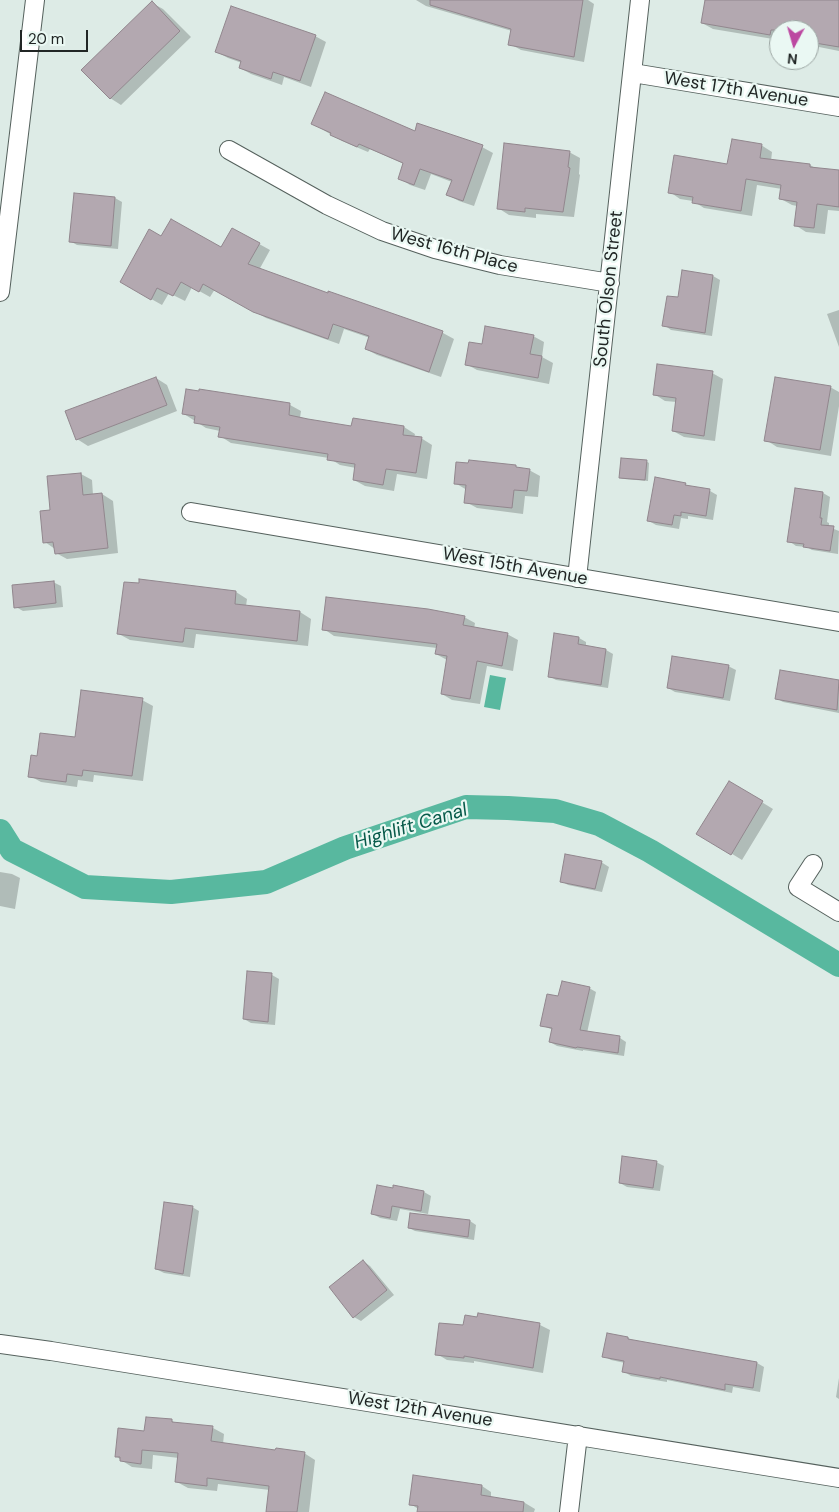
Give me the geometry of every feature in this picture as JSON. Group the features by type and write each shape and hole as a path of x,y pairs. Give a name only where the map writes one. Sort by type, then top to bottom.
{"street":[{"path":"0,292 34,0"},
{"name":"South Olson Street","path":"577,578 640,0"},
{"name":"West 17th Avenue","path":"633,72 839,106"},
{"name":"West 16th Place","path":"229,150 327,205 382,231 435,249 500,266 610,283"},
{"name":"West 15th Avenue","path":"191,512 839,622"},
{"path":"812,864 798,887 839,912"},
{"name":"West 12th Avenue","path":"0,1344 50,1350 839,1478"},
{"path":"570,1512 578,1435"}],"shaded area":[{"path":"490,675 506,678 500,710 484,707"}],"building":[{"path":"430,0 583,0 574,57 508,45 511,29 430,5"},
{"path":"705,0 839,0 839,47 819,44 819,20 769,20 769,35 701,23"},
{"path":"152,1 180,31 110,99 81,70"},
{"path":"231,6 316,35 300,81 273,72 271,79 239,68 241,61 215,52"},
{"path":"325,92 415,131 417,123 483,145 463,201 446,195 452,180 420,169 414,185 398,179 403,163 359,144 357,147 311,124"},
{"path":"732,139 762,144 760,158 810,164 810,167 839,170 839,207 817,204 814,228 794,226 797,202 779,199 781,185 746,179 741,211 692,203 693,197 668,193 674,155 727,164"},
{"path":"504,143 570,151 568,167 570,168 563,212 525,208 525,212 497,209"},
{"path":"74,193 115,197 111,246 69,242"},
{"path":"171,219 221,247 232,228 260,243 248,264 443,331 429,372 365,349 369,336 333,324 328,339 253,312 203,284 199,292 181,282 173,296 157,288 151,300 120,282 149,229 161,236"},
{"path":"682,270 713,275 705,333 662,326 667,296 678,297"},
{"path":"485,326 534,335 530,354 542,356 538,378 465,365 469,342 482,344"},
{"path":"657,364 713,371 704,436 672,431 676,398 653,395"},
{"path":"156,377 167,405 76,440 65,411"},
{"path":"775,377 831,386 820,450 764,441"},
{"path":"186,389 199,391 199,389 290,403 289,415 308,419 351,426 353,418 404,426 403,435 422,437 416,473 386,469 383,485 353,480 355,464 327,460 328,454 218,437 220,427 194,423 195,416 182,414"},
{"path":"621,458 647,460 645,480 619,478"},
{"path":"469,460 516,465 516,467 530,469 527,491 514,490 512,508 464,503 466,485 454,484 456,462 468,463"},
{"path":"81,473 83,495 102,493 108,548 55,554 53,542 43,543 40,511 50,510 47,476"},
{"path":"655,477 710,489 706,516 681,512 681,516 674,515 672,525 647,521"},
{"path":"795,488 823,492 821,525 834,526 830,551 803,547 804,544 787,542"},
{"path":"139,579 236,591 235,604 300,611 297,641 185,628 183,642 117,634 124,582 139,583"},
{"path":"54,581 56,603 14,608 12,585"},
{"path":"326,597 428,609 465,616 463,625 508,633 502,666 477,661 470,699 441,694 447,656 435,654 437,644 322,630"},
{"path":"554,633 579,637 578,644 606,649 601,685 548,677"},
{"path":"672,656 729,665 723,698 667,688"},
{"path":"780,670 839,680 837,710 775,699"},
{"path":"81,690 143,698 132,776 83,770 82,776 67,774 66,782 28,777 31,755 37,756 40,733 75,737"},
{"path":"729,781 763,801 731,855 696,834"},
{"path":"565,854 602,861 595,889 560,882"},
{"path":"247,971 272,973 268,1022 243,1019"},
{"path":"562,981 590,987 580,1030 620,1036 618,1053 576,1048 549,1042 552,1028 540,1026 547,994 558,996"},
{"path":"622,1156 657,1161 653,1188 619,1183"},
{"path":"377,1185 393,1188 393,1185 424,1191 421,1211 392,1206 390,1218 371,1214"},
{"path":"164,1202 193,1206 183,1274 155,1269"},
{"path":"410,1213 470,1220 468,1237 408,1228"},
{"path":"363,1260 387,1290 353,1318 329,1287"},
{"path":"478,1313 540,1323 533,1368 464,1356 464,1358 435,1355 439,1323 463,1325 465,1315 477,1317"},
{"path":"607,1333 628,1337 628,1339 757,1362 753,1388 725,1384 725,1390 660,1377 660,1379 622,1372 624,1361 602,1357"},
{"path":"146,1417 213,1426 211,1441 275,1450 276,1448 305,1452 297,1512 266,1512 269,1486 207,1478 207,1486 175,1482 178,1453 142,1450 141,1464 120,1461 120,1457 115,1457 118,1428 144,1431"},
{"path":"413,1475 482,1485 481,1495 524,1502 523,1512 417,1512 418,1506 409,1505"}],"waterway":[{"name":"Highlift Canal","path":"0,831 12,850 85,887 171,892 266,882 345,848 466,807 555,811 599,824 650,851 839,965"}]}
